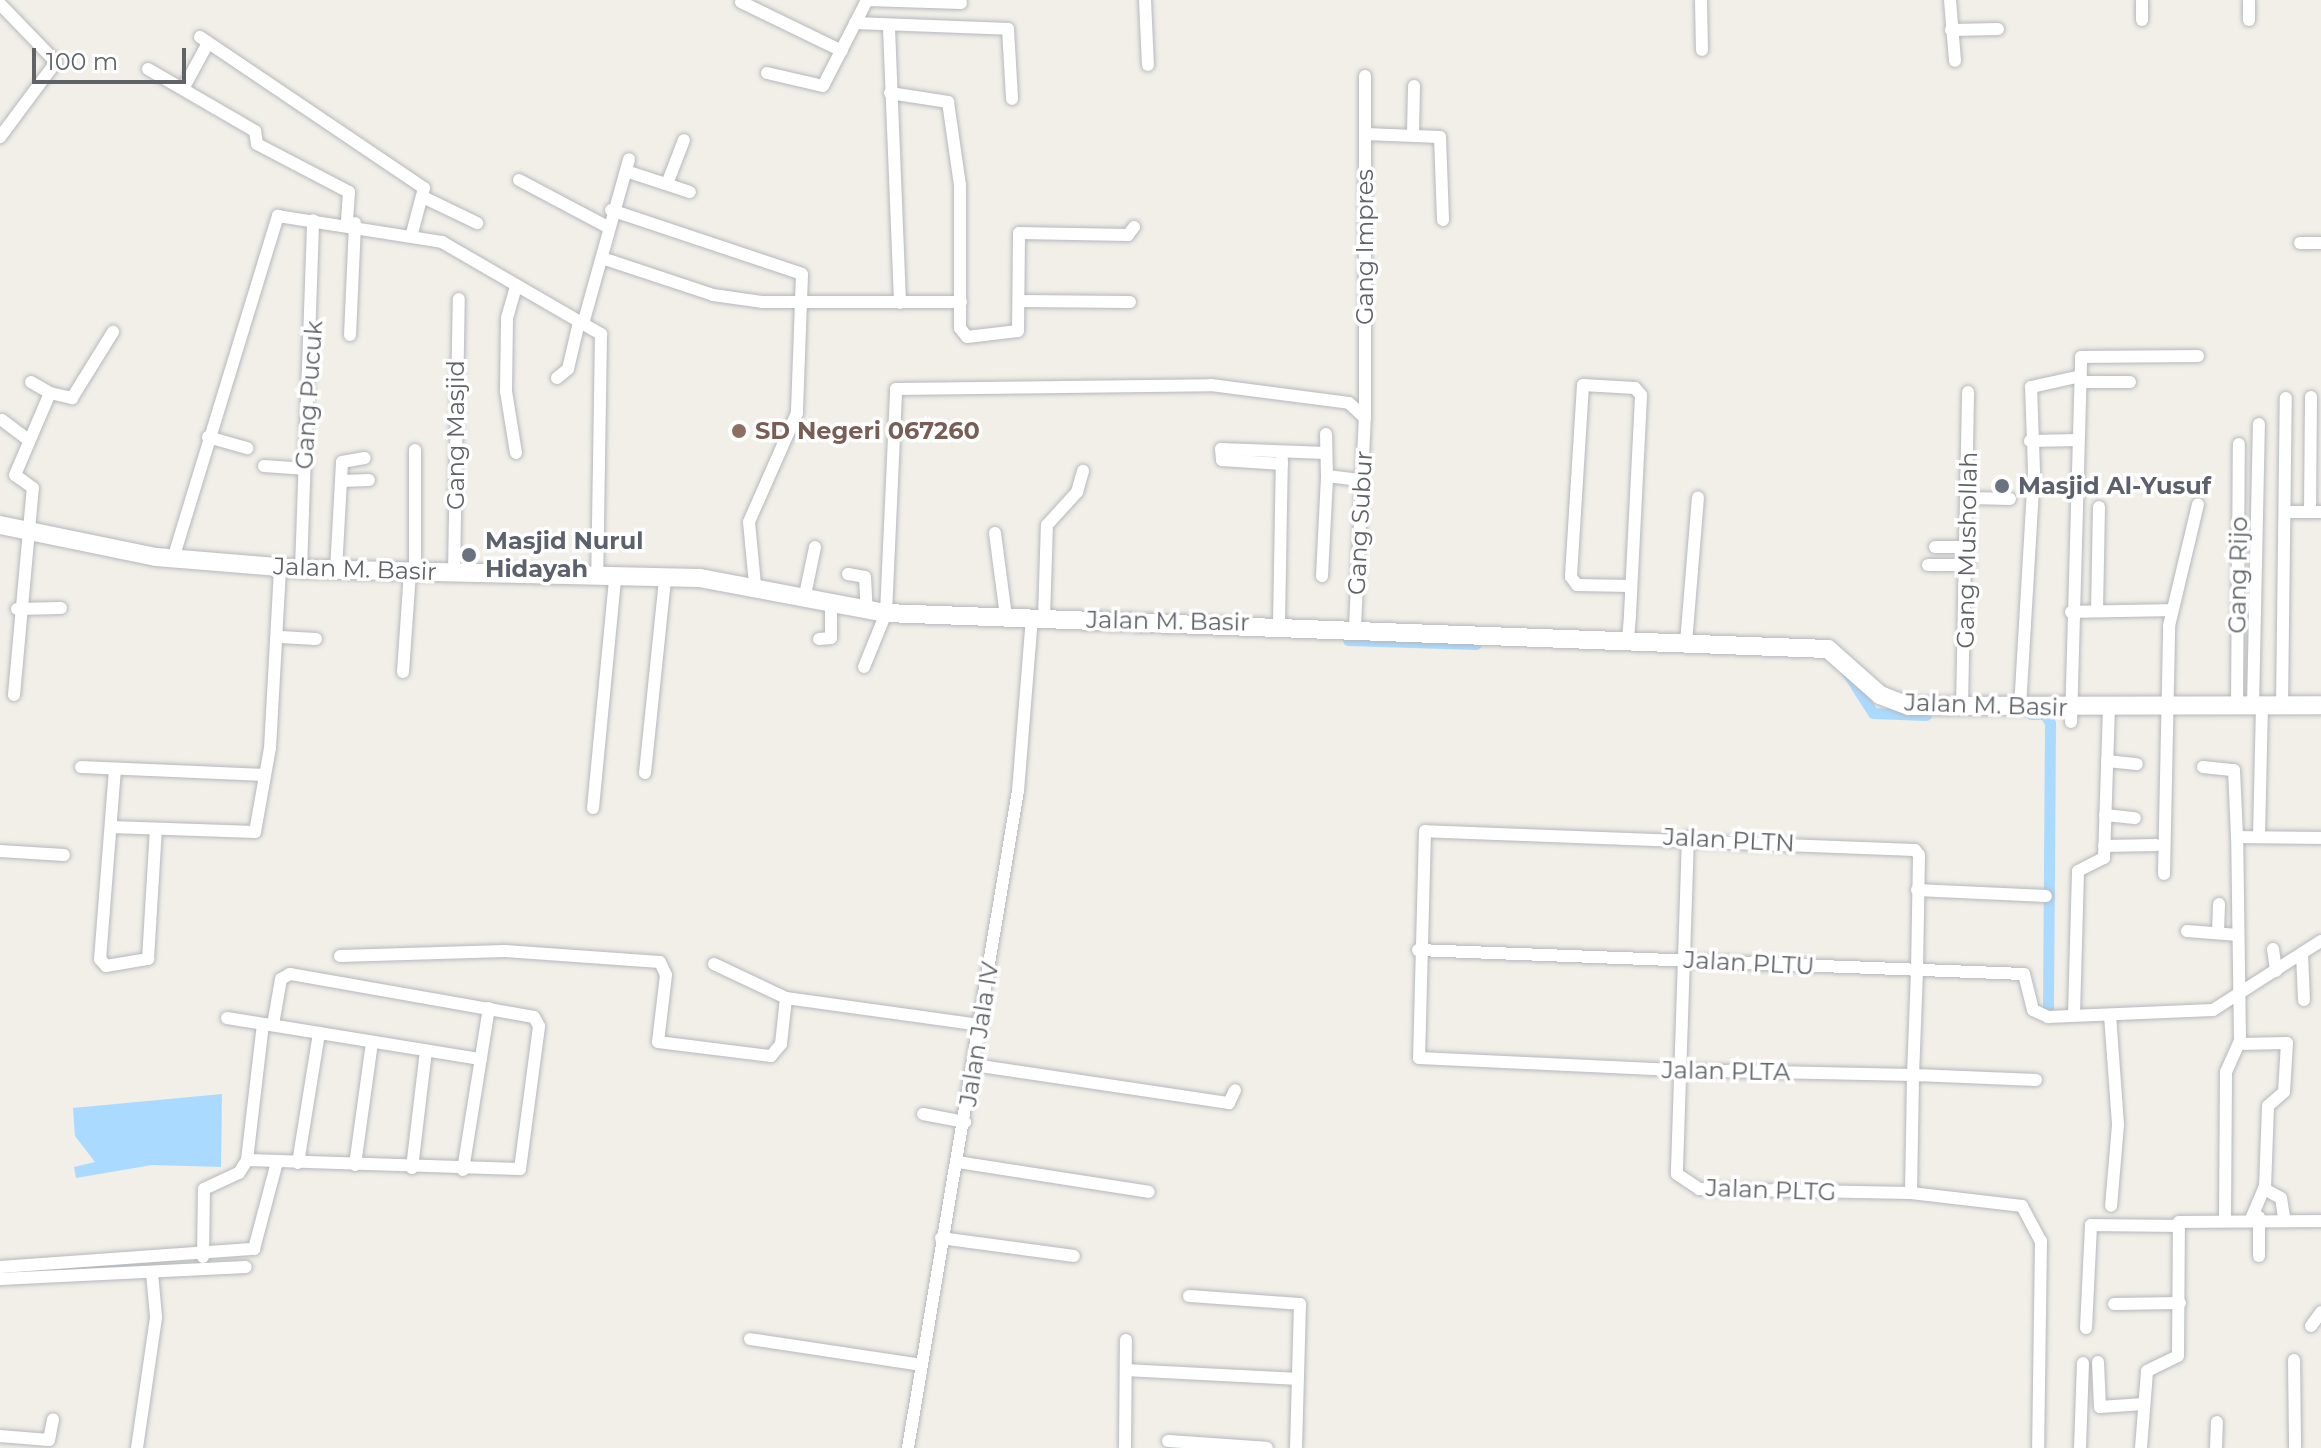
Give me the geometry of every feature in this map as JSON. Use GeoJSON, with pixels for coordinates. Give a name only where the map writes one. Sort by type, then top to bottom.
{"type":"FeatureCollection","features":[{"type":"Feature","properties":{"kind":"main road","name":"Jalan M. Basir"},"geometry":{"type":"LineString","coordinates":[[0,525],[173,559],[301,569],[665,578],[755,584],[886,613],[1355,627],[1835,651],[1888,701],[1962,708],[2020,708],[2070,714],[2109,707],[2321,705]]}},
{"type":"Feature","properties":{"kind":"street"},"geometry":{"type":"LineString","coordinates":[[767,73],[823,86],[867,0],[961,3]]}},
{"type":"Feature","properties":{"kind":"street"},"geometry":{"type":"LineString","coordinates":[[1145,0],[1148,65]]}},
{"type":"Feature","properties":{"kind":"street"},"geometry":{"type":"LineString","coordinates":[[1701,0],[1702,50]]}},
{"type":"Feature","properties":{"kind":"street"},"geometry":{"type":"LineString","coordinates":[[1950,0],[1955,61]]}},
{"type":"Feature","properties":{"kind":"street"},"geometry":{"type":"LineString","coordinates":[[2142,0],[2142,20]]}},
{"type":"Feature","properties":{"kind":"street"},"geometry":{"type":"LineString","coordinates":[[2249,0],[2249,20]]}},
{"type":"Feature","properties":{"kind":"street"},"geometry":{"type":"LineString","coordinates":[[741,2],[842,51]]}},
{"type":"Feature","properties":{"kind":"street"},"geometry":{"type":"LineString","coordinates":[[0,4],[56,62],[0,137]]}},
{"type":"Feature","properties":{"kind":"street"},"geometry":{"type":"LineString","coordinates":[[855,23],[889,28],[1008,29],[1012,99]]}},
{"type":"Feature","properties":{"kind":"street"},"geometry":{"type":"LineString","coordinates":[[889,28],[900,303]]}},
{"type":"Feature","properties":{"kind":"street"},"geometry":{"type":"LineString","coordinates":[[1951,30],[1998,29]]}},
{"type":"Feature","properties":{"kind":"street"},"geometry":{"type":"LineString","coordinates":[[183,89],[204,40],[424,188],[425,198],[412,233]]}},
{"type":"Feature","properties":{"kind":"street"},"geometry":{"type":"LineString","coordinates":[[148,69],[255,131],[257,144],[348,191],[351,223],[350,335]]}},
{"type":"Feature","properties":{"kind":"street","name":"Gang Impres"},"geometry":{"type":"LineString","coordinates":[[1365,76],[1365,418]]}},
{"type":"Feature","properties":{"kind":"street"},"geometry":{"type":"LineString","coordinates":[[1413,134],[1414,86]]}},
{"type":"Feature","properties":{"kind":"street"},"geometry":{"type":"LineString","coordinates":[[890,93],[948,102],[960,185],[960,328],[970,338],[1014,336],[1021,301],[1019,233],[1128,235],[1134,227]]}},
{"type":"Feature","properties":{"kind":"street"},"geometry":{"type":"LineString","coordinates":[[1365,134],[1413,134],[1442,139],[1443,220]]}},
{"type":"Feature","properties":{"kind":"street"},"geometry":{"type":"LineString","coordinates":[[667,184],[684,140]]}},
{"type":"Feature","properties":{"kind":"street"},"geometry":{"type":"LineString","coordinates":[[557,378],[568,369],[602,258],[606,226],[629,166],[690,192]]}},
{"type":"Feature","properties":{"kind":"street"},"geometry":{"type":"LineString","coordinates":[[519,180],[606,226]]}},
{"type":"Feature","properties":{"kind":"street"},"geometry":{"type":"LineString","coordinates":[[425,198],[477,223]]}},
{"type":"Feature","properties":{"kind":"street"},"geometry":{"type":"LineString","coordinates":[[611,210],[798,270],[803,306],[797,413],[749,522],[755,584]]}},
{"type":"Feature","properties":{"kind":"street"},"geometry":{"type":"LineString","coordinates":[[173,559],[274,218],[351,223],[412,233],[581,323],[602,337],[606,578],[593,808]]}},
{"type":"Feature","properties":{"kind":"street","name":"Gang Pucuk"},"geometry":{"type":"LineString","coordinates":[[301,569],[303,469],[313,367],[313,220]]}},
{"type":"Feature","properties":{"kind":"street"},"geometry":{"type":"LineString","coordinates":[[2300,243],[2321,243]]}},
{"type":"Feature","properties":{"kind":"street"},"geometry":{"type":"LineString","coordinates":[[602,258],[713,295],[803,306],[961,302]]}},
{"type":"Feature","properties":{"kind":"street"},"geometry":{"type":"LineString","coordinates":[[516,286],[507,318],[506,391],[516,453]]}},
{"type":"Feature","properties":{"kind":"street","name":"Gang Masjid"},"geometry":{"type":"LineString","coordinates":[[454,572],[459,299]]}},
{"type":"Feature","properties":{"kind":"street"},"geometry":{"type":"LineString","coordinates":[[1021,301],[1130,302]]}},
{"type":"Feature","properties":{"kind":"street"},"geometry":{"type":"LineString","coordinates":[[31,382],[50,393],[72,398],[113,332]]}},
{"type":"Feature","properties":{"kind":"street"},"geometry":{"type":"LineString","coordinates":[[2070,714],[2071,612],[2083,356],[2198,356]]}},
{"type":"Feature","properties":{"kind":"street"},"geometry":{"type":"LineString","coordinates":[[2020,708],[2032,385],[2081,379],[2130,382]]}},
{"type":"Feature","properties":{"kind":"street"},"geometry":{"type":"LineString","coordinates":[[864,667],[886,613],[896,389],[1211,385],[1349,403],[1365,418]]}},
{"type":"Feature","properties":{"kind":"street"},"geometry":{"type":"LineString","coordinates":[[1628,639],[1631,586],[1641,395],[1635,388],[1583,385],[1572,580],[1631,586]]}},
{"type":"Feature","properties":{"kind":"street","name":"Gang Mushollah"},"geometry":{"type":"LineString","coordinates":[[1962,708],[1969,565],[1968,392]]}},
{"type":"Feature","properties":{"kind":"street"},"geometry":{"type":"LineString","coordinates":[[14,695],[24,531],[33,488],[15,475],[27,439],[50,393]]}},
{"type":"Feature","properties":{"kind":"street"},"geometry":{"type":"LineString","coordinates":[[2286,512],[2316,512],[2311,397]]}},
{"type":"Feature","properties":{"kind":"street"},"geometry":{"type":"LineString","coordinates":[[2282,706],[2286,398]]}},
{"type":"Feature","properties":{"kind":"street","name":"Gang Subur"},"geometry":{"type":"LineString","coordinates":[[1355,627],[1365,418]]}},
{"type":"Feature","properties":{"kind":"street"},"geometry":{"type":"LineString","coordinates":[[2,420],[27,439]]}},
{"type":"Feature","properties":{"kind":"street"},"geometry":{"type":"LineString","coordinates":[[2259,424],[2251,706],[2259,837]]}},
{"type":"Feature","properties":{"kind":"street"},"geometry":{"type":"LineString","coordinates":[[1322,576],[1326,434]]}},
{"type":"Feature","properties":{"kind":"street"},"geometry":{"type":"LineString","coordinates":[[208,437],[247,448]]}},
{"type":"Feature","properties":{"kind":"street"},"geometry":{"type":"LineString","coordinates":[[2030,441],[2078,440]]}},
{"type":"Feature","properties":{"kind":"street","name":"Gang Rijo"},"geometry":{"type":"LineString","coordinates":[[2239,444],[2251,706]]}},
{"type":"Feature","properties":{"kind":"street"},"geometry":{"type":"LineString","coordinates":[[1282,464],[1220,457],[1222,447],[1326,453]]}},
{"type":"Feature","properties":{"kind":"street"},"geometry":{"type":"LineString","coordinates":[[403,672],[412,571],[415,450]]}},
{"type":"Feature","properties":{"kind":"street"},"geometry":{"type":"LineString","coordinates":[[1279,624],[1283,450]]}},
{"type":"Feature","properties":{"kind":"street"},"geometry":{"type":"LineString","coordinates":[[336,570],[345,458],[365,458]]}},
{"type":"Feature","properties":{"kind":"street"},"geometry":{"type":"LineString","coordinates":[[264,466],[303,469]]}},
{"type":"Feature","properties":{"kind":"street","name":"Jalan Jala IV"},"geometry":{"type":"LineString","coordinates":[[908,1448],[1018,791],[1047,525],[1077,492],[1083,471]]}},
{"type":"Feature","properties":{"kind":"street"},"geometry":{"type":"LineString","coordinates":[[1327,476],[1360,480]]}},
{"type":"Feature","properties":{"kind":"street"},"geometry":{"type":"LineString","coordinates":[[341,481],[369,480]]}},
{"type":"Feature","properties":{"kind":"street"},"geometry":{"type":"LineString","coordinates":[[1686,643],[1698,497]]}},
{"type":"Feature","properties":{"kind":"street"},"geometry":{"type":"LineString","coordinates":[[1970,498],[2010,499]]}},
{"type":"Feature","properties":{"kind":"street"},"geometry":{"type":"LineString","coordinates":[[2164,874],[2172,610],[2198,504]]}},
{"type":"Feature","properties":{"kind":"street"},"geometry":{"type":"LineString","coordinates":[[2097,611],[2099,507]]}},
{"type":"Feature","properties":{"kind":"street"},"geometry":{"type":"LineString","coordinates":[[995,533],[1006,616]]}},
{"type":"Feature","properties":{"kind":"street"},"geometry":{"type":"LineString","coordinates":[[805,595],[815,547]]}},
{"type":"Feature","properties":{"kind":"street"},"geometry":{"type":"LineString","coordinates":[[1935,547],[1969,547]]}},
{"type":"Feature","properties":{"kind":"street"},"geometry":{"type":"LineString","coordinates":[[1928,565],[1969,565]]}},
{"type":"Feature","properties":{"kind":"street"},"geometry":{"type":"LineString","coordinates":[[111,827],[255,832],[265,775],[280,637],[280,568]]}},
{"type":"Feature","properties":{"kind":"street"},"geometry":{"type":"LineString","coordinates":[[848,574],[865,577],[867,610]]}},
{"type":"Feature","properties":{"kind":"street"},"geometry":{"type":"LineString","coordinates":[[645,773],[665,578]]}},
{"type":"Feature","properties":{"kind":"street"},"geometry":{"type":"LineString","coordinates":[[819,639],[831,638],[831,602]]}},
{"type":"Feature","properties":{"kind":"street"},"geometry":{"type":"LineString","coordinates":[[17,609],[61,608]]}},
{"type":"Feature","properties":{"kind":"street"},"geometry":{"type":"LineString","coordinates":[[2071,612],[2172,610]]}},
{"type":"Feature","properties":{"kind":"street"},"geometry":{"type":"LineString","coordinates":[[280,637],[316,639]]}},
{"type":"Feature","properties":{"kind":"street"},"geometry":{"type":"LineString","coordinates":[[0,664],[15,666]]}},
{"type":"Feature","properties":{"kind":"street"},"geometry":{"type":"LineString","coordinates":[[2109,707],[2104,861],[2078,871],[2074,1015],[2206,1011],[2240,995],[2321,941]]}},
{"type":"Feature","properties":{"kind":"street"},"geometry":{"type":"LineString","coordinates":[[2107,761],[2137,764]]}},
{"type":"Feature","properties":{"kind":"street"},"geometry":{"type":"LineString","coordinates":[[81,767],[265,775]]}},
{"type":"Feature","properties":{"kind":"street"},"geometry":{"type":"LineString","coordinates":[[2203,767],[2234,770],[2240,995],[2239,1044],[2226,1072],[2225,1217]]}},
{"type":"Feature","properties":{"kind":"street"},"geometry":{"type":"LineString","coordinates":[[115,769],[100,959],[106,966],[148,959],[156,830]]}},
{"type":"Feature","properties":{"kind":"street"},"geometry":{"type":"LineString","coordinates":[[2105,815],[2135,818]]}},
{"type":"Feature","properties":{"kind":"street","name":"Jalan PLTN"},"geometry":{"type":"LineString","coordinates":[[1416,1056],[1425,831],[1688,837],[1913,849],[1917,890],[1917,970],[1911,1193]]}},
{"type":"Feature","properties":{"kind":"street","name":"Jalan PLTG"},"geometry":{"type":"LineString","coordinates":[[1688,837],[1673,1161],[1685,1184],[1911,1193],[2012,1202],[2035,1219],[2041,1241],[2038,1448]]}},
{"type":"Feature","properties":{"kind":"street"},"geometry":{"type":"LineString","coordinates":[[2237,837],[2321,838]]}},
{"type":"Feature","properties":{"kind":"street"},"geometry":{"type":"LineString","coordinates":[[2104,846],[2156,845]]}},
{"type":"Feature","properties":{"kind":"street"},"geometry":{"type":"LineString","coordinates":[[0,851],[64,855]]}},
{"type":"Feature","properties":{"kind":"street"},"geometry":{"type":"LineString","coordinates":[[1917,890],[2046,896]]}},
{"type":"Feature","properties":{"kind":"street"},"geometry":{"type":"LineString","coordinates":[[2218,933],[2219,904]]}},
{"type":"Feature","properties":{"kind":"street"},"geometry":{"type":"LineString","coordinates":[[2187,931],[2238,935]]}},
{"type":"Feature","properties":{"kind":"street"},"geometry":{"type":"LineString","coordinates":[[2273,949],[2276,971]]}},
{"type":"Feature","properties":{"kind":"street","name":"Jalan PLTU"},"geometry":{"type":"LineString","coordinates":[[1418,950],[2024,974],[2033,1010],[2048,1017],[2074,1015]]}},
{"type":"Feature","properties":{"kind":"street"},"geometry":{"type":"LineString","coordinates":[[340,956],[505,951],[573,961],[660,962],[666,975],[658,1042],[771,1056],[781,1044],[786,998]]}},
{"type":"Feature","properties":{"kind":"street"},"geometry":{"type":"LineString","coordinates":[[2302,953],[2304,1000]]}},
{"type":"Feature","properties":{"kind":"street"},"geometry":{"type":"LineString","coordinates":[[714,964],[786,998],[981,1025]]}},
{"type":"Feature","properties":{"kind":"street"},"geometry":{"type":"LineString","coordinates":[[203,1257],[204,1189],[239,1173],[247,1160],[268,1025],[284,975],[489,1008],[538,1020],[520,1169],[463,1170],[247,1160]]}},
{"type":"Feature","properties":{"kind":"street"},"geometry":{"type":"LineString","coordinates":[[463,1170],[489,1008]]}},
{"type":"Feature","properties":{"kind":"street"},"geometry":{"type":"LineString","coordinates":[[2110,1015],[2118,1125],[2111,1206]]}},
{"type":"Feature","properties":{"kind":"street"},"geometry":{"type":"LineString","coordinates":[[227,1018],[481,1059]]}},
{"type":"Feature","properties":{"kind":"street"},"geometry":{"type":"LineString","coordinates":[[298,1163],[319,1033]]}},
{"type":"Feature","properties":{"kind":"street"},"geometry":{"type":"LineString","coordinates":[[355,1165],[372,1042]]}},
{"type":"Feature","properties":{"kind":"street"},"geometry":{"type":"LineString","coordinates":[[2239,1044],[2287,1043],[2284,1092],[2268,1106],[2264,1189],[2255,1217],[2259,1256]]}},
{"type":"Feature","properties":{"kind":"street"},"geometry":{"type":"LineString","coordinates":[[412,1168],[426,1051]]}},
{"type":"Feature","properties":{"kind":"street","name":"Jalan PLTA"},"geometry":{"type":"LineString","coordinates":[[1416,1056],[1675,1070],[2036,1080]]}},
{"type":"Feature","properties":{"kind":"street"},"geometry":{"type":"LineString","coordinates":[[974,1065],[1229,1103],[1235,1090]]}},
{"type":"Feature","properties":{"kind":"street"},"geometry":{"type":"LineString","coordinates":[[923,1114],[965,1122]]}},
{"type":"Feature","properties":{"kind":"street"},"geometry":{"type":"LineString","coordinates":[[0,1268],[203,1257],[258,1245],[277,1162]]}},
{"type":"Feature","properties":{"kind":"street"},"geometry":{"type":"LineString","coordinates":[[958,1162],[1149,1192]]}},
{"type":"Feature","properties":{"kind":"street"},"geometry":{"type":"LineString","coordinates":[[2264,1189],[2281,1198],[2284,1218]]}},
{"type":"Feature","properties":{"kind":"street"},"geometry":{"type":"LineString","coordinates":[[2086,1328],[2091,1225],[2177,1226],[2225,1217],[2321,1221]]}},
{"type":"Feature","properties":{"kind":"street"},"geometry":{"type":"LineString","coordinates":[[2141,1448],[2148,1369],[2178,1356],[2180,1303],[2177,1226]]}},
{"type":"Feature","properties":{"kind":"street"},"geometry":{"type":"LineString","coordinates":[[941,1238],[1074,1256]]}},
{"type":"Feature","properties":{"kind":"street"},"geometry":{"type":"LineString","coordinates":[[0,1279],[246,1267]]}},
{"type":"Feature","properties":{"kind":"street"},"geometry":{"type":"LineString","coordinates":[[137,1448],[156,1317],[152,1272]]}},
{"type":"Feature","properties":{"kind":"street"},"geometry":{"type":"LineString","coordinates":[[1189,1296],[1300,1304],[1296,1448]]}},
{"type":"Feature","properties":{"kind":"street"},"geometry":{"type":"LineString","coordinates":[[2114,1304],[2180,1303]]}},
{"type":"Feature","properties":{"kind":"street"},"geometry":{"type":"LineString","coordinates":[[2311,1326],[2321,1312]]}},
{"type":"Feature","properties":{"kind":"street"},"geometry":{"type":"LineString","coordinates":[[750,1339],[921,1365]]}},
{"type":"Feature","properties":{"kind":"street"},"geometry":{"type":"LineString","coordinates":[[1125,1448],[1126,1340]]}},
{"type":"Feature","properties":{"kind":"street"},"geometry":{"type":"LineString","coordinates":[[2294,1360],[2295,1448]]}},
{"type":"Feature","properties":{"kind":"street"},"geometry":{"type":"LineString","coordinates":[[2098,1362],[2100,1407],[2143,1404]]}},
{"type":"Feature","properties":{"kind":"street"},"geometry":{"type":"LineString","coordinates":[[2080,1448],[2083,1363]]}},
{"type":"Feature","properties":{"kind":"street"},"geometry":{"type":"LineString","coordinates":[[1126,1370],[1298,1379]]}},
{"type":"Feature","properties":{"kind":"street"},"geometry":{"type":"LineString","coordinates":[[0,1436],[49,1444],[53,1419]]}},
{"type":"Feature","properties":{"kind":"street"},"geometry":{"type":"LineString","coordinates":[[2216,1448],[2217,1422]]}},
{"type":"Feature","properties":{"kind":"street"},"geometry":{"type":"LineString","coordinates":[[1168,1441],[1267,1448]]}},
{"type":"Feature","properties":{"kind":"water"},"geometry":{"type":"Polygon","coordinates":[[[222,1094],[221,1167],[152,1165],[76,1178],[74,1167],[95,1162],[75,1136],[73,1108],[222,1094]]]}},
{"type":"Feature","properties":{"kind":"waterway"},"geometry":{"type":"LineString","coordinates":[[1348,640],[1476,644]]}},
{"type":"Feature","properties":{"kind":"waterway"},"geometry":{"type":"LineString","coordinates":[[1845,669],[1873,713],[1926,715]]}},
{"type":"Feature","properties":{"kind":"waterway"},"geometry":{"type":"LineString","coordinates":[[2031,714],[2045,714],[2050,723],[2048,1017]]}},
{"type":"Feature","properties":{"kind":"place","name":"SD Negeri 067260"},"geometry":{"type":"Point","coordinates":[739,431]}},
{"type":"Feature","properties":{"kind":"place","name":"Masjid Al-Yusuf"},"geometry":{"type":"Point","coordinates":[2002,486]}},
{"type":"Feature","properties":{"kind":"place","name":"Masjid Nurul Hidayah"},"geometry":{"type":"Point","coordinates":[469,555]}}]}
